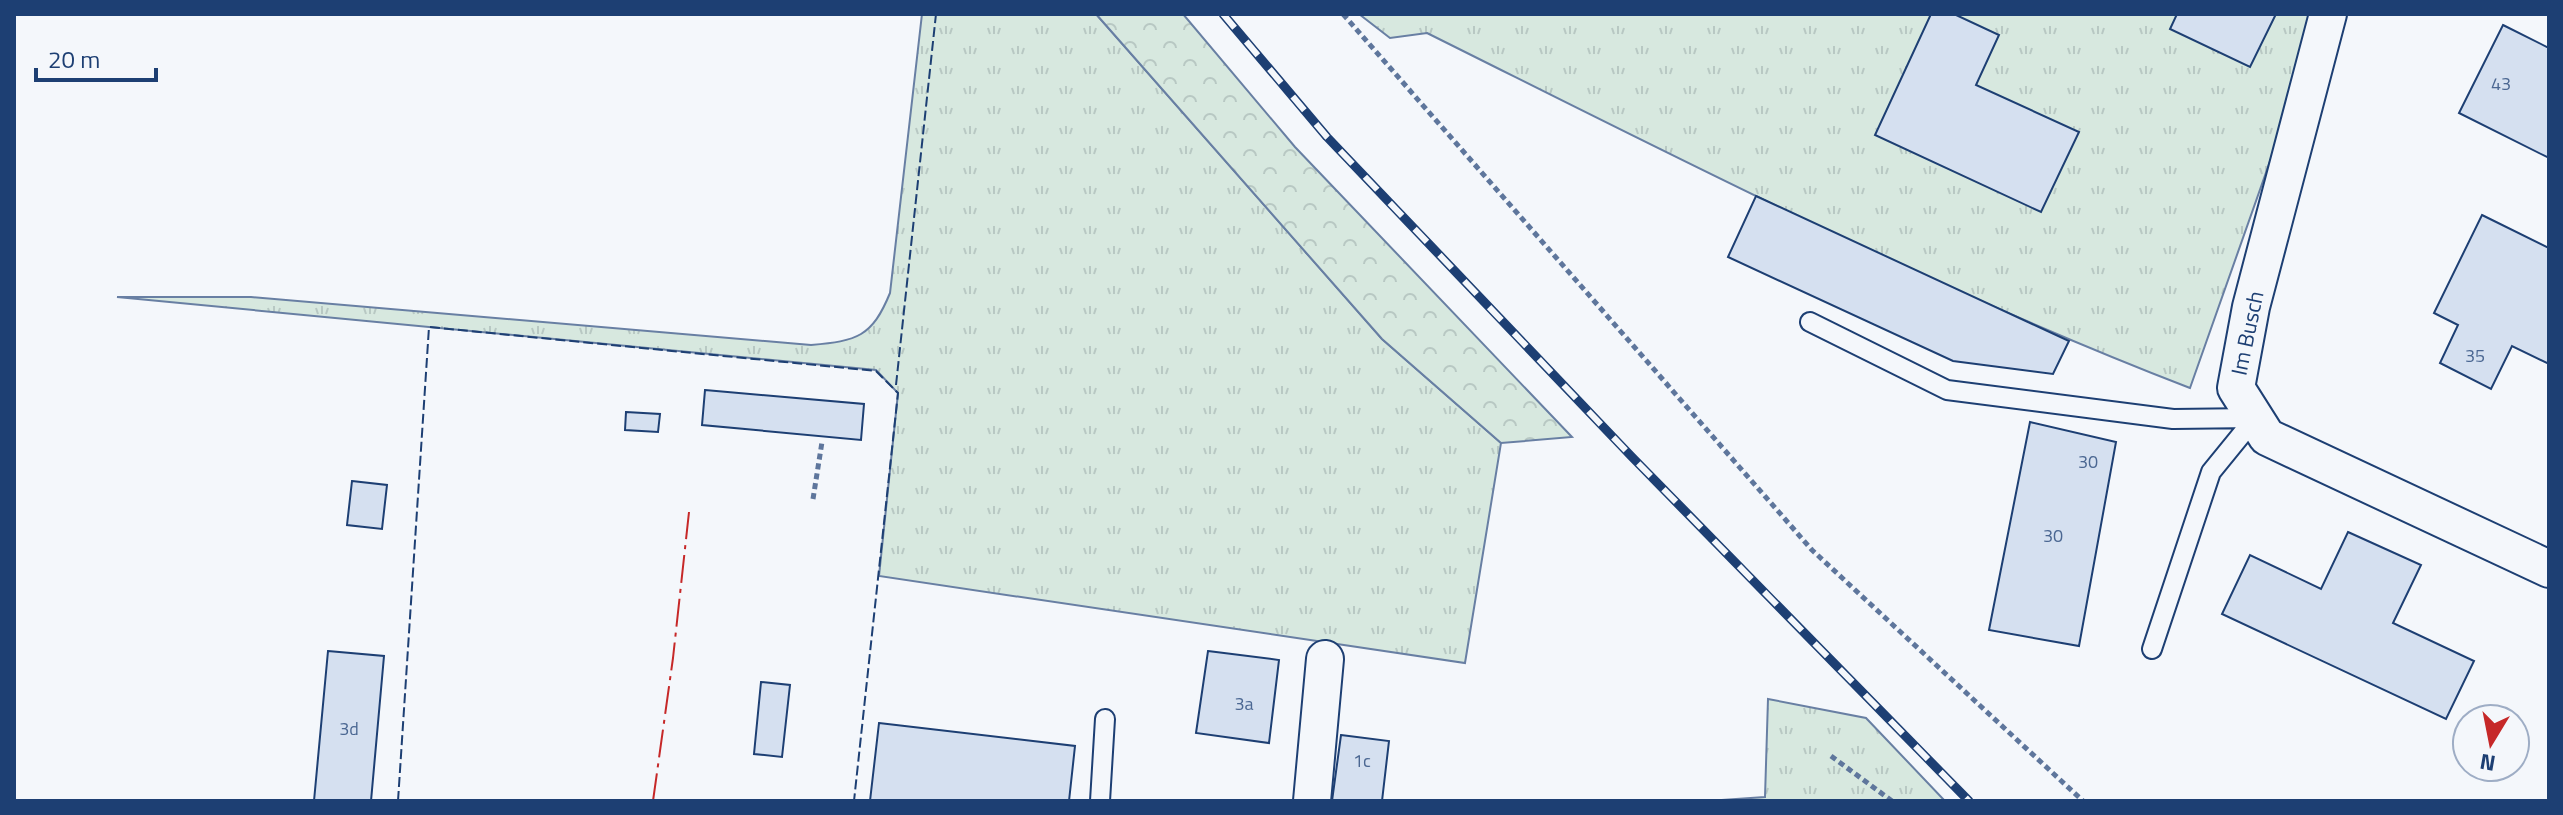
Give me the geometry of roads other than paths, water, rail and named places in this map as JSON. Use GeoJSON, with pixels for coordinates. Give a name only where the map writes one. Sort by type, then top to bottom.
{"type":"FeatureCollection","features":[{"type":"Feature","properties":{"kind":"street","name":"Im Busch"},"geometry":{"type":"LineString","coordinates":[[2328,14],[2251,307],[2236,388],[2267,437],[2549,569]]}},
{"type":"Feature","properties":{"kind":"street"},"geometry":{"type":"LineString","coordinates":[[1312,801],[1325,659]]}},
{"type":"Feature","properties":{"kind":"lane"},"geometry":{"type":"LineString","coordinates":[[1810,322],[1947,390],[2173,419],[2255,418]]}},
{"type":"Feature","properties":{"kind":"lane"},"geometry":{"type":"LineString","coordinates":[[2152,649],[2211,472],[2255,418]]}},
{"type":"Feature","properties":{"kind":"lane"},"geometry":{"type":"LineString","coordinates":[[1100,801],[1105,719]]}},
{"type":"Feature","properties":{"kind":"railway"},"geometry":{"type":"LineString","coordinates":[[1223,14],[1327,137],[1632,457],[1969,801]]}}]}
